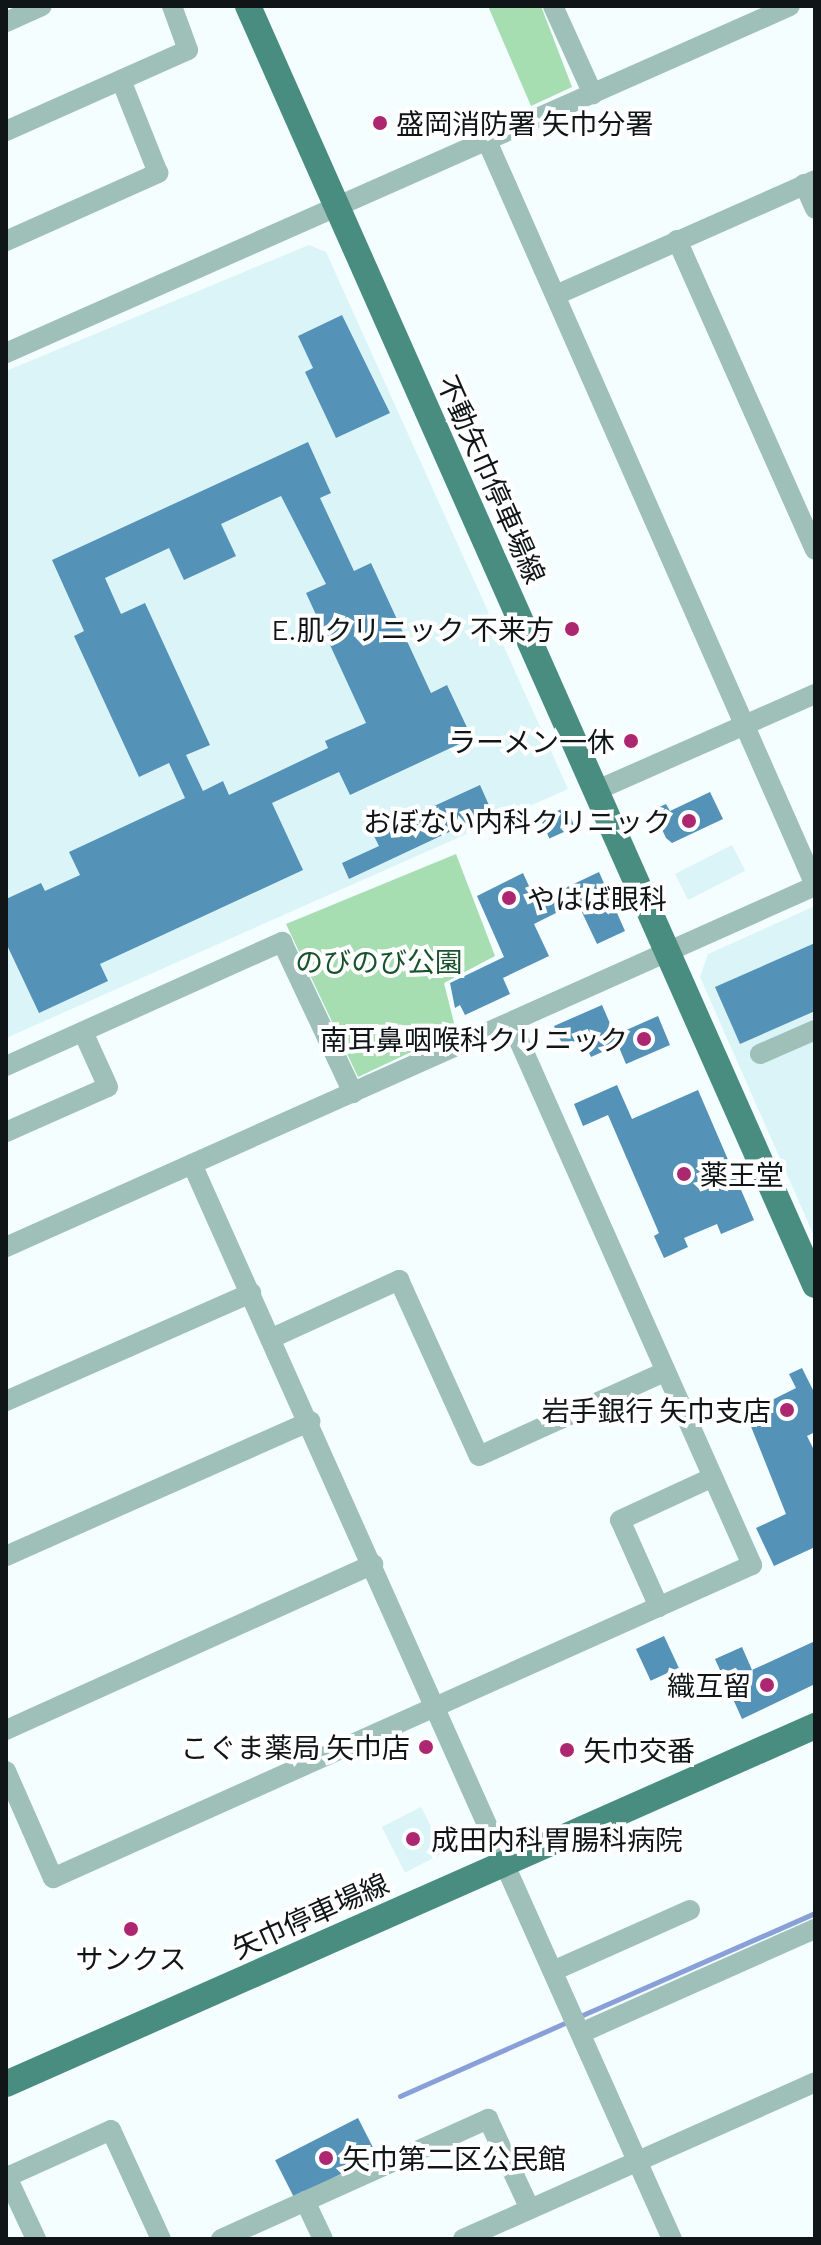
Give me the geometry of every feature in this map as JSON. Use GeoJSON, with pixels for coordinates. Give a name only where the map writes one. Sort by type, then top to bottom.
{"type":"FeatureCollection","features":[{"type":"Feature","properties":{"kind":"main road","name":"不動矢巾停車場線"},"geometry":{"type":"LineString","coordinates":[[248,6],[664,952],[815,1285]]}},
{"type":"Feature","properties":{"kind":"main road","name":"矢巾停車場線"},"geometry":{"type":"LineString","coordinates":[[6,2084],[815,1726]]}},
{"type":"Feature","properties":{"kind":"street"},"geometry":{"type":"LineString","coordinates":[[6,22],[42,6]]}},
{"type":"Feature","properties":{"kind":"street"},"geometry":{"type":"LineString","coordinates":[[6,131],[188,50],[172,6]]}},
{"type":"Feature","properties":{"kind":"street"},"geometry":{"type":"LineString","coordinates":[[553,6],[593,94]]}},
{"type":"Feature","properties":{"kind":"street"},"geometry":{"type":"LineString","coordinates":[[6,353],[790,6]]}},
{"type":"Feature","properties":{"kind":"street"},"geometry":{"type":"LineString","coordinates":[[6,241],[158,173],[121,80]]}},
{"type":"Feature","properties":{"kind":"street"},"geometry":{"type":"LineString","coordinates":[[6,1247],[815,885],[487,141]]}},
{"type":"Feature","properties":{"kind":"street"},"geometry":{"type":"LineString","coordinates":[[556,295],[810,182],[815,209]]}},
{"type":"Feature","properties":{"kind":"street"},"geometry":{"type":"LineString","coordinates":[[677,240],[815,550]]}},
{"type":"Feature","properties":{"kind":"street"},"geometry":{"type":"LineString","coordinates":[[595,791],[815,694]]}},
{"type":"Feature","properties":{"kind":"street"},"geometry":{"type":"LineString","coordinates":[[6,1066],[282,942],[353,1093]]}},
{"type":"Feature","properties":{"kind":"street"},"geometry":{"type":"LineString","coordinates":[[6,1771],[53,1878],[752,1565],[511,1023]]}},
{"type":"Feature","properties":{"kind":"street"},"geometry":{"type":"LineString","coordinates":[[760,1054],[815,1030]]}},
{"type":"Feature","properties":{"kind":"street"},"geometry":{"type":"LineString","coordinates":[[6,1132],[108,1087],[83,1032]]}},
{"type":"Feature","properties":{"kind":"street"},"geometry":{"type":"LineString","coordinates":[[192,1164],[310,1421],[672,2239]]}},
{"type":"Feature","properties":{"kind":"street"},"geometry":{"type":"LineString","coordinates":[[272,1338],[399,1280],[479,1456],[666,1371]]}},
{"type":"Feature","properties":{"kind":"street"},"geometry":{"type":"LineString","coordinates":[[6,1401],[251,1293]]}},
{"type":"Feature","properties":{"kind":"street"},"geometry":{"type":"LineString","coordinates":[[6,1556],[310,1421]]}},
{"type":"Feature","properties":{"kind":"street"},"geometry":{"type":"LineString","coordinates":[[659,1607],[620,1520],[713,1477]]}},
{"type":"Feature","properties":{"kind":"street"},"geometry":{"type":"LineString","coordinates":[[6,1730],[373,1564]]}},
{"type":"Feature","properties":{"kind":"street"},"geometry":{"type":"LineString","coordinates":[[553,1971],[690,1910]]}},
{"type":"Feature","properties":{"kind":"street"},"geometry":{"type":"LineString","coordinates":[[576,2023],[815,1929]]}},
{"type":"Feature","properties":{"kind":"street"},"geometry":{"type":"LineString","coordinates":[[463,2239],[815,2082]]}},
{"type":"Feature","properties":{"kind":"street"},"geometry":{"type":"LineString","coordinates":[[221,2239],[488,2119],[530,2209]]}},
{"type":"Feature","properties":{"kind":"street"},"geometry":{"type":"LineString","coordinates":[[36,2239],[6,2176],[111,2130],[161,2239]]}},
{"type":"Feature","properties":{"kind":"street"},"geometry":{"type":"LineString","coordinates":[[305,2201],[323,2239]]}},
{"type":"Feature","properties":{"kind":"shaded area"},"geometry":{"type":"Polygon","coordinates":[[[309,245],[326,252],[568,789],[6,1038],[6,371],[309,245]]]}},
{"type":"Feature","properties":{"kind":"shaded area"},"geometry":{"type":"Polygon","coordinates":[[[732,845],[745,871],[688,900],[675,874],[732,845]]]}},
{"type":"Feature","properties":{"kind":"shaded area"},"geometry":{"type":"Polygon","coordinates":[[[815,906],[815,1238],[700,977],[708,954],[815,906]]]}},
{"type":"Feature","properties":{"kind":"shaded area","name":"成田内科胃腸科病院"},"geometry":{"type":"Polygon","coordinates":[[[421,1807],[444,1852],[405,1872],[382,1827],[421,1807]]]}},
{"type":"Feature","properties":{"kind":"green space"},"geometry":{"type":"Polygon","coordinates":[[[488,6],[541,6],[572,87],[531,106],[488,6]]]}},
{"type":"Feature","properties":{"kind":"green space","name":"のびのび公園"},"geometry":{"type":"Polygon","coordinates":[[[456,854],[495,956],[444,983],[456,1031],[358,1077],[286,924],[456,854]]]}},
{"type":"Feature","properties":{"kind":"building"},"geometry":{"type":"Polygon","coordinates":[[[342,315],[390,413],[336,438],[305,372],[313,368],[298,336],[342,315]]]}},
{"type":"Feature","properties":{"kind":"building"},"geometry":{"type":"Polygon","coordinates":[[[308,442],[331,493],[320,498],[354,571],[371,563],[431,693],[447,685],[472,738],[350,795],[339,772],[272,803],[303,870],[100,964],[108,981],[39,1013],[6,943],[6,899],[41,883],[45,891],[80,875],[69,852],[185,798],[169,763],[139,777],[74,636],[84,631],[52,560],[308,442]],[[281,496],[221,524],[236,556],[184,580],[169,548],[105,578],[121,614],[145,603],[210,745],[186,755],[203,791],[223,781],[229,795],[328,748],[325,741],[366,723],[306,593],[326,584],[281,496]]]}},
{"type":"Feature","properties":{"kind":"building"},"geometry":{"type":"Polygon","coordinates":[[[480,785],[492,812],[349,879],[342,863],[379,846],[373,834],[480,785]]]}},
{"type":"Feature","properties":{"kind":"building"},"geometry":{"type":"Polygon","coordinates":[[[710,792],[723,819],[672,843],[666,838],[653,810],[666,804],[670,811],[710,792]]]}},
{"type":"Feature","properties":{"kind":"building"},"geometry":{"type":"Polygon","coordinates":[[[566,807],[575,827],[549,838],[540,818],[566,807]]]}},
{"type":"Feature","properties":{"kind":"building"},"geometry":{"type":"Polygon","coordinates":[[[599,872],[625,931],[597,944],[579,906],[562,910],[534,924],[549,956],[503,978],[510,994],[465,1015],[460,1005],[455,1008],[450,983],[504,957],[477,896],[523,873],[534,897],[544,898],[599,872]]]}},
{"type":"Feature","properties":{"kind":"building"},"geometry":{"type":"Polygon","coordinates":[[[815,943],[815,1011],[740,1044],[715,987],[815,943]]]}},
{"type":"Feature","properties":{"kind":"building"},"geometry":{"type":"Polygon","coordinates":[[[602,1005],[615,1035],[658,1016],[670,1045],[626,1064],[618,1045],[591,1057],[582,1038],[563,1046],[554,1026],[602,1005]]]}},
{"type":"Feature","properties":{"kind":"building","name":"薬王堂"},"geometry":{"type":"Polygon","coordinates":[[[617,1085],[632,1119],[698,1090],[754,1220],[721,1234],[717,1224],[684,1238],[688,1247],[664,1258],[654,1236],[659,1233],[608,1115],[583,1126],[574,1104],[617,1085]]]}},
{"type":"Feature","properties":{"kind":"building"},"geometry":{"type":"Polygon","coordinates":[[[802,1368],[815,1394],[815,1432],[807,1436],[815,1452],[815,1547],[774,1566],[756,1528],[786,1514],[748,1419],[761,1413],[758,1407],[796,1388],[789,1374],[802,1368]]]}},
{"type":"Feature","properties":{"kind":"building"},"geometry":{"type":"Polygon","coordinates":[[[664,1636],[679,1668],[651,1681],[636,1649],[664,1636]]]}},
{"type":"Feature","properties":{"kind":"building"},"geometry":{"type":"Polygon","coordinates":[[[815,1641],[815,1684],[742,1719],[715,1659],[742,1647],[752,1670],[815,1641]]]}},
{"type":"Feature","properties":{"kind":"building","name":"矢巾第二区公民館"},"geometry":{"type":"Polygon","coordinates":[[[358,2118],[377,2155],[294,2198],[275,2160],[358,2118]]]}},
{"type":"Feature","properties":{"kind":"waterway"},"geometry":{"type":"LineString","coordinates":[[578,2017],[815,1913]]}},
{"type":"Feature","properties":{"kind":"waterway"},"geometry":{"type":"LineString","coordinates":[[400,2096],[569,2021]]}},
{"type":"Feature","properties":{"kind":"place","name":"盛岡消防署 矢巾分署"},"geometry":{"type":"Point","coordinates":[380,123]}},
{"type":"Feature","properties":{"kind":"place","name":"E.肌クリニック 不来方"},"geometry":{"type":"Point","coordinates":[572,629]}},
{"type":"Feature","properties":{"kind":"place","name":"ラーメン一休"},"geometry":{"type":"Point","coordinates":[631,741]}},
{"type":"Feature","properties":{"kind":"place","name":"おぼない内科クリニック"},"geometry":{"type":"Point","coordinates":[689,821]}},
{"type":"Feature","properties":{"kind":"place","name":"やはば眼科"},"geometry":{"type":"Point","coordinates":[509,898]}},
{"type":"Feature","properties":{"kind":"place","name":"南耳鼻咽喉科クリニック"},"geometry":{"type":"Point","coordinates":[644,1039]}},
{"type":"Feature","properties":{"kind":"place","name":"薬王堂"},"geometry":{"type":"Point","coordinates":[684,1174]}},
{"type":"Feature","properties":{"kind":"place","name":"岩手銀行 矢巾支店"},"geometry":{"type":"Point","coordinates":[787,1410]}},
{"type":"Feature","properties":{"kind":"place","name":"織互留"},"geometry":{"type":"Point","coordinates":[767,1685]}},
{"type":"Feature","properties":{"kind":"place","name":"こぐま薬局 矢巾店"},"geometry":{"type":"Point","coordinates":[426,1747]}},
{"type":"Feature","properties":{"kind":"place","name":"矢巾交番"},"geometry":{"type":"Point","coordinates":[567,1750]}},
{"type":"Feature","properties":{"kind":"place","name":"成田内科胃腸科病院"},"geometry":{"type":"Point","coordinates":[413,1839]}},
{"type":"Feature","properties":{"kind":"place","name":"サンクス"},"geometry":{"type":"Point","coordinates":[131,1929]}},
{"type":"Feature","properties":{"kind":"place","name":"矢巾第二区公民館"},"geometry":{"type":"Point","coordinates":[326,2158]}}]}
